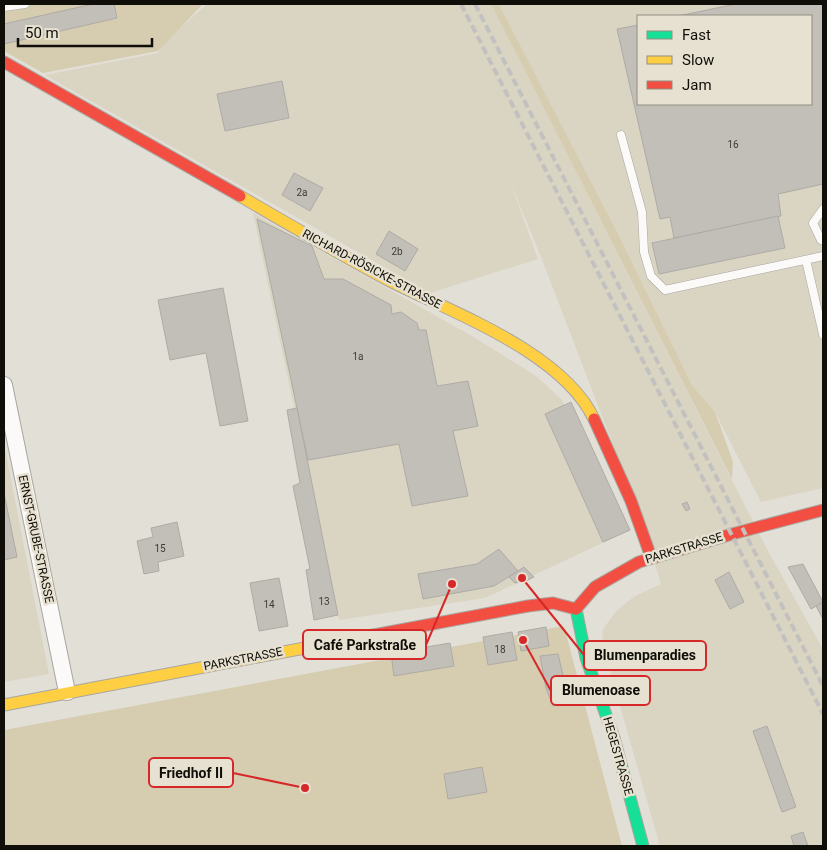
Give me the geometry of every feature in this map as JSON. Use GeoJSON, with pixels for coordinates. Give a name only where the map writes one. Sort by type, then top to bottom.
{"type":"FeatureCollection","features":[{"type":"Feature","properties":{"kind":"street","name":"RICHARD-RÖSICKE-STRASSE"},"geometry":{"type":"LineString","coordinates":[[4,62],[383,278],[509,342],[542,362],[568,382],[587,405],[631,502],[651,557]]}},
{"type":"Feature","properties":{"kind":"street","name":"ERNST-GRUBE-STRASSE"},"geometry":{"type":"LineString","coordinates":[[4,385],[68,692]]}},
{"type":"Feature","properties":{"kind":"street","name":"PARKSTRASSE"},"geometry":{"type":"LineString","coordinates":[[4,704],[528,606],[553,602],[576,609],[584,598],[601,584],[623,570],[651,557],[760,526],[821,512]]}},
{"type":"Feature","properties":{"kind":"street","name":"HEGESTRASSE"},"geometry":{"type":"LineString","coordinates":[[576,609],[578,626],[587,661],[614,739],[643,846]]}},
{"type":"Feature","properties":{"kind":"lane"},"geometry":{"type":"LineString","coordinates":[[4,7],[25,4]]}},
{"type":"Feature","properties":{"kind":"lane"},"geometry":{"type":"LineString","coordinates":[[621,135],[642,212],[644,252],[651,276],[665,290],[823,256]]}},
{"type":"Feature","properties":{"kind":"lane"},"geometry":{"type":"LineString","coordinates":[[823,209],[813,224],[821,240],[823,240]]}},
{"type":"Feature","properties":{"kind":"lane"},"geometry":{"type":"LineString","coordinates":[[806,260],[823,334]]}},
{"type":"Feature","properties":{"kind":"shaded area"},"geometry":{"type":"Polygon","coordinates":[[[4,4],[203,4],[158,51],[43,73],[4,51],[4,4]]]}},
{"type":"Feature","properties":{"kind":"shaded area"},"geometry":{"type":"Polygon","coordinates":[[[207,4],[491,4],[769,553],[823,649],[823,846],[660,846],[602,643],[603,629],[617,610],[635,596],[661,584],[640,515],[541,257],[510,182],[538,259],[430,293],[45,75],[158,53],[168,39],[207,4]]]}},
{"type":"Feature","properties":{"kind":"shaded area"},"geometry":{"type":"Polygon","coordinates":[[[491,4],[500,4],[619,236],[692,385],[715,412],[733,462],[732,479],[491,4]]]}},
{"type":"Feature","properties":{"kind":"shaded area"},"geometry":{"type":"Polygon","coordinates":[[[823,4],[823,488],[761,502],[715,412],[692,385],[619,236],[498,5],[823,4]]]}},
{"type":"Feature","properties":{"kind":"shaded area"},"geometry":{"type":"Polygon","coordinates":[[[253,213],[472,336],[536,376],[562,400],[630,530],[485,598],[339,620],[253,213]]]}},
{"type":"Feature","properties":{"kind":"shaded area"},"geometry":{"type":"Polygon","coordinates":[[[4,444],[49,674],[4,682],[4,444]]]}},
{"type":"Feature","properties":{"kind":"shaded area"},"geometry":{"type":"Polygon","coordinates":[[[564,626],[622,846],[4,846],[4,730],[564,626]]]}},
{"type":"Feature","properties":{"kind":"building"},"geometry":{"type":"Polygon","coordinates":[[[93,4],[114,4],[117,18],[4,44],[4,24],[93,4]]]}},
{"type":"Feature","properties":{"kind":"building"},"geometry":{"type":"Polygon","coordinates":[[[736,4],[823,4],[823,184],[778,194],[781,216],[674,238],[670,217],[660,219],[617,29],[637,25],[637,105],[812,105],[812,15],[683,15],[736,4]]]}},
{"type":"Feature","properties":{"kind":"building"},"geometry":{"type":"Polygon","coordinates":[[[282,81],[289,118],[225,131],[217,94],[282,81]]]}},
{"type":"Feature","properties":{"kind":"building"},"geometry":{"type":"Polygon","coordinates":[[[294,173],[323,188],[310,211],[282,195],[294,173]]]}},
{"type":"Feature","properties":{"kind":"building"},"geometry":{"type":"Polygon","coordinates":[[[778,216],[785,248],[659,274],[652,243],[778,216]]]}},
{"type":"Feature","properties":{"kind":"building"},"geometry":{"type":"Polygon","coordinates":[[[257,219],[312,246],[324,279],[343,279],[391,305],[392,314],[401,312],[417,323],[419,330],[426,330],[437,386],[468,381],[478,426],[453,431],[468,496],[412,506],[399,444],[308,460],[257,219]]]}},
{"type":"Feature","properties":{"kind":"building"},"geometry":{"type":"Polygon","coordinates":[[[389,231],[418,249],[405,271],[376,254],[389,231]]]}},
{"type":"Feature","properties":{"kind":"building"},"geometry":{"type":"Polygon","coordinates":[[[223,288],[248,421],[220,426],[206,353],[170,360],[158,300],[223,288]]]}},
{"type":"Feature","properties":{"kind":"building"},"geometry":{"type":"Polygon","coordinates":[[[571,402],[630,530],[603,542],[545,414],[571,402]]]}},
{"type":"Feature","properties":{"kind":"building"},"geometry":{"type":"Polygon","coordinates":[[[297,408],[338,615],[314,620],[306,570],[310,569],[293,486],[300,483],[287,410],[297,408]]]}},
{"type":"Feature","properties":{"kind":"building"},"geometry":{"type":"Polygon","coordinates":[[[4,493],[17,557],[4,560],[4,493]]]}},
{"type":"Feature","properties":{"kind":"building"},"geometry":{"type":"Polygon","coordinates":[[[687,502],[690,509],[686,511],[682,504],[687,502]]]}},
{"type":"Feature","properties":{"kind":"building"},"geometry":{"type":"Polygon","coordinates":[[[177,522],[184,556],[158,562],[159,571],[144,574],[137,541],[153,537],[151,528],[177,522]]]}},
{"type":"Feature","properties":{"kind":"building"},"geometry":{"type":"Polygon","coordinates":[[[499,549],[518,571],[494,586],[423,599],[418,574],[477,564],[499,549]]]}},
{"type":"Feature","properties":{"kind":"building"},"geometry":{"type":"Polygon","coordinates":[[[803,564],[823,602],[811,609],[788,567],[803,564]]]}},
{"type":"Feature","properties":{"kind":"building"},"geometry":{"type":"Polygon","coordinates":[[[524,567],[534,577],[515,583],[509,577],[524,567]]]}},
{"type":"Feature","properties":{"kind":"building"},"geometry":{"type":"Polygon","coordinates":[[[729,572],[744,602],[730,609],[715,580],[729,572]]]}},
{"type":"Feature","properties":{"kind":"building"},"geometry":{"type":"Polygon","coordinates":[[[279,578],[288,626],[259,631],[250,583],[279,578]]]}},
{"type":"Feature","properties":{"kind":"building"},"geometry":{"type":"Polygon","coordinates":[[[823,602],[823,619],[816,606],[823,602]]]}},
{"type":"Feature","properties":{"kind":"building"},"geometry":{"type":"Polygon","coordinates":[[[546,627],[549,646],[521,651],[518,632],[546,627]]]}},
{"type":"Feature","properties":{"kind":"building"},"geometry":{"type":"Polygon","coordinates":[[[512,632],[517,660],[488,665],[483,637],[512,632]]]}},
{"type":"Feature","properties":{"kind":"building"},"geometry":{"type":"Polygon","coordinates":[[[450,643],[454,666],[394,676],[391,653],[450,643]]]}},
{"type":"Feature","properties":{"kind":"building"},"geometry":{"type":"Polygon","coordinates":[[[558,654],[569,701],[553,706],[546,688],[540,656],[558,654]]]}},
{"type":"Feature","properties":{"kind":"building"},"geometry":{"type":"Polygon","coordinates":[[[767,726],[796,807],[782,812],[753,731],[767,726]]]}},
{"type":"Feature","properties":{"kind":"building"},"geometry":{"type":"Polygon","coordinates":[[[482,767],[487,792],[448,799],[444,774],[482,767]]]}},
{"type":"Feature","properties":{"kind":"building"},"geometry":{"type":"Polygon","coordinates":[[[803,832],[808,846],[794,846],[791,836],[803,832]]]}},
{"type":"Feature","properties":{"kind":"railway"},"geometry":{"type":"LineString","coordinates":[[461,4],[823,714]]}},
{"type":"Feature","properties":{"kind":"railway"},"geometry":{"type":"LineString","coordinates":[[475,4],[823,686]]}},
{"type":"Feature","properties":{"kind":"traffic: fast"},"geometry":{"type":"LineString","coordinates":[[576,609],[586,658],[614,738],[643,846]]}},
{"type":"Feature","properties":{"kind":"traffic: slow"},"geometry":{"type":"LineString","coordinates":[[240,196],[386,279],[472,320],[531,354],[557,373],[578,395],[594,419]]}},
{"type":"Feature","properties":{"kind":"traffic: slow"},"geometry":{"type":"LineString","coordinates":[[4,705],[347,640]]}},
{"type":"Feature","properties":{"kind":"traffic: jam"},"geometry":{"type":"LineString","coordinates":[[4,62],[240,196]]}},
{"type":"Feature","properties":{"kind":"traffic: jam"},"geometry":{"type":"LineString","coordinates":[[594,419],[631,501],[651,557]]}},
{"type":"Feature","properties":{"kind":"traffic: jam"},"geometry":{"type":"LineString","coordinates":[[576,609],[595,587],[639,562],[732,534],[823,510]]}},
{"type":"Feature","properties":{"kind":"traffic: jam"},"geometry":{"type":"LineString","coordinates":[[347,640],[528,606],[553,603],[576,609]]}},
{"type":"Feature","properties":{"kind":"place","name":"Blumenparadies"},"geometry":{"type":"Point","coordinates":[522,578]}},
{"type":"Feature","properties":{"kind":"place","name":"Café Parkstraße"},"geometry":{"type":"Point","coordinates":[452,584]}},
{"type":"Feature","properties":{"kind":"place","name":"Blumenoase"},"geometry":{"type":"Point","coordinates":[523,640]}},
{"type":"Feature","properties":{"kind":"place","name":"Friedhof II"},"geometry":{"type":"Point","coordinates":[305,788]}}]}
